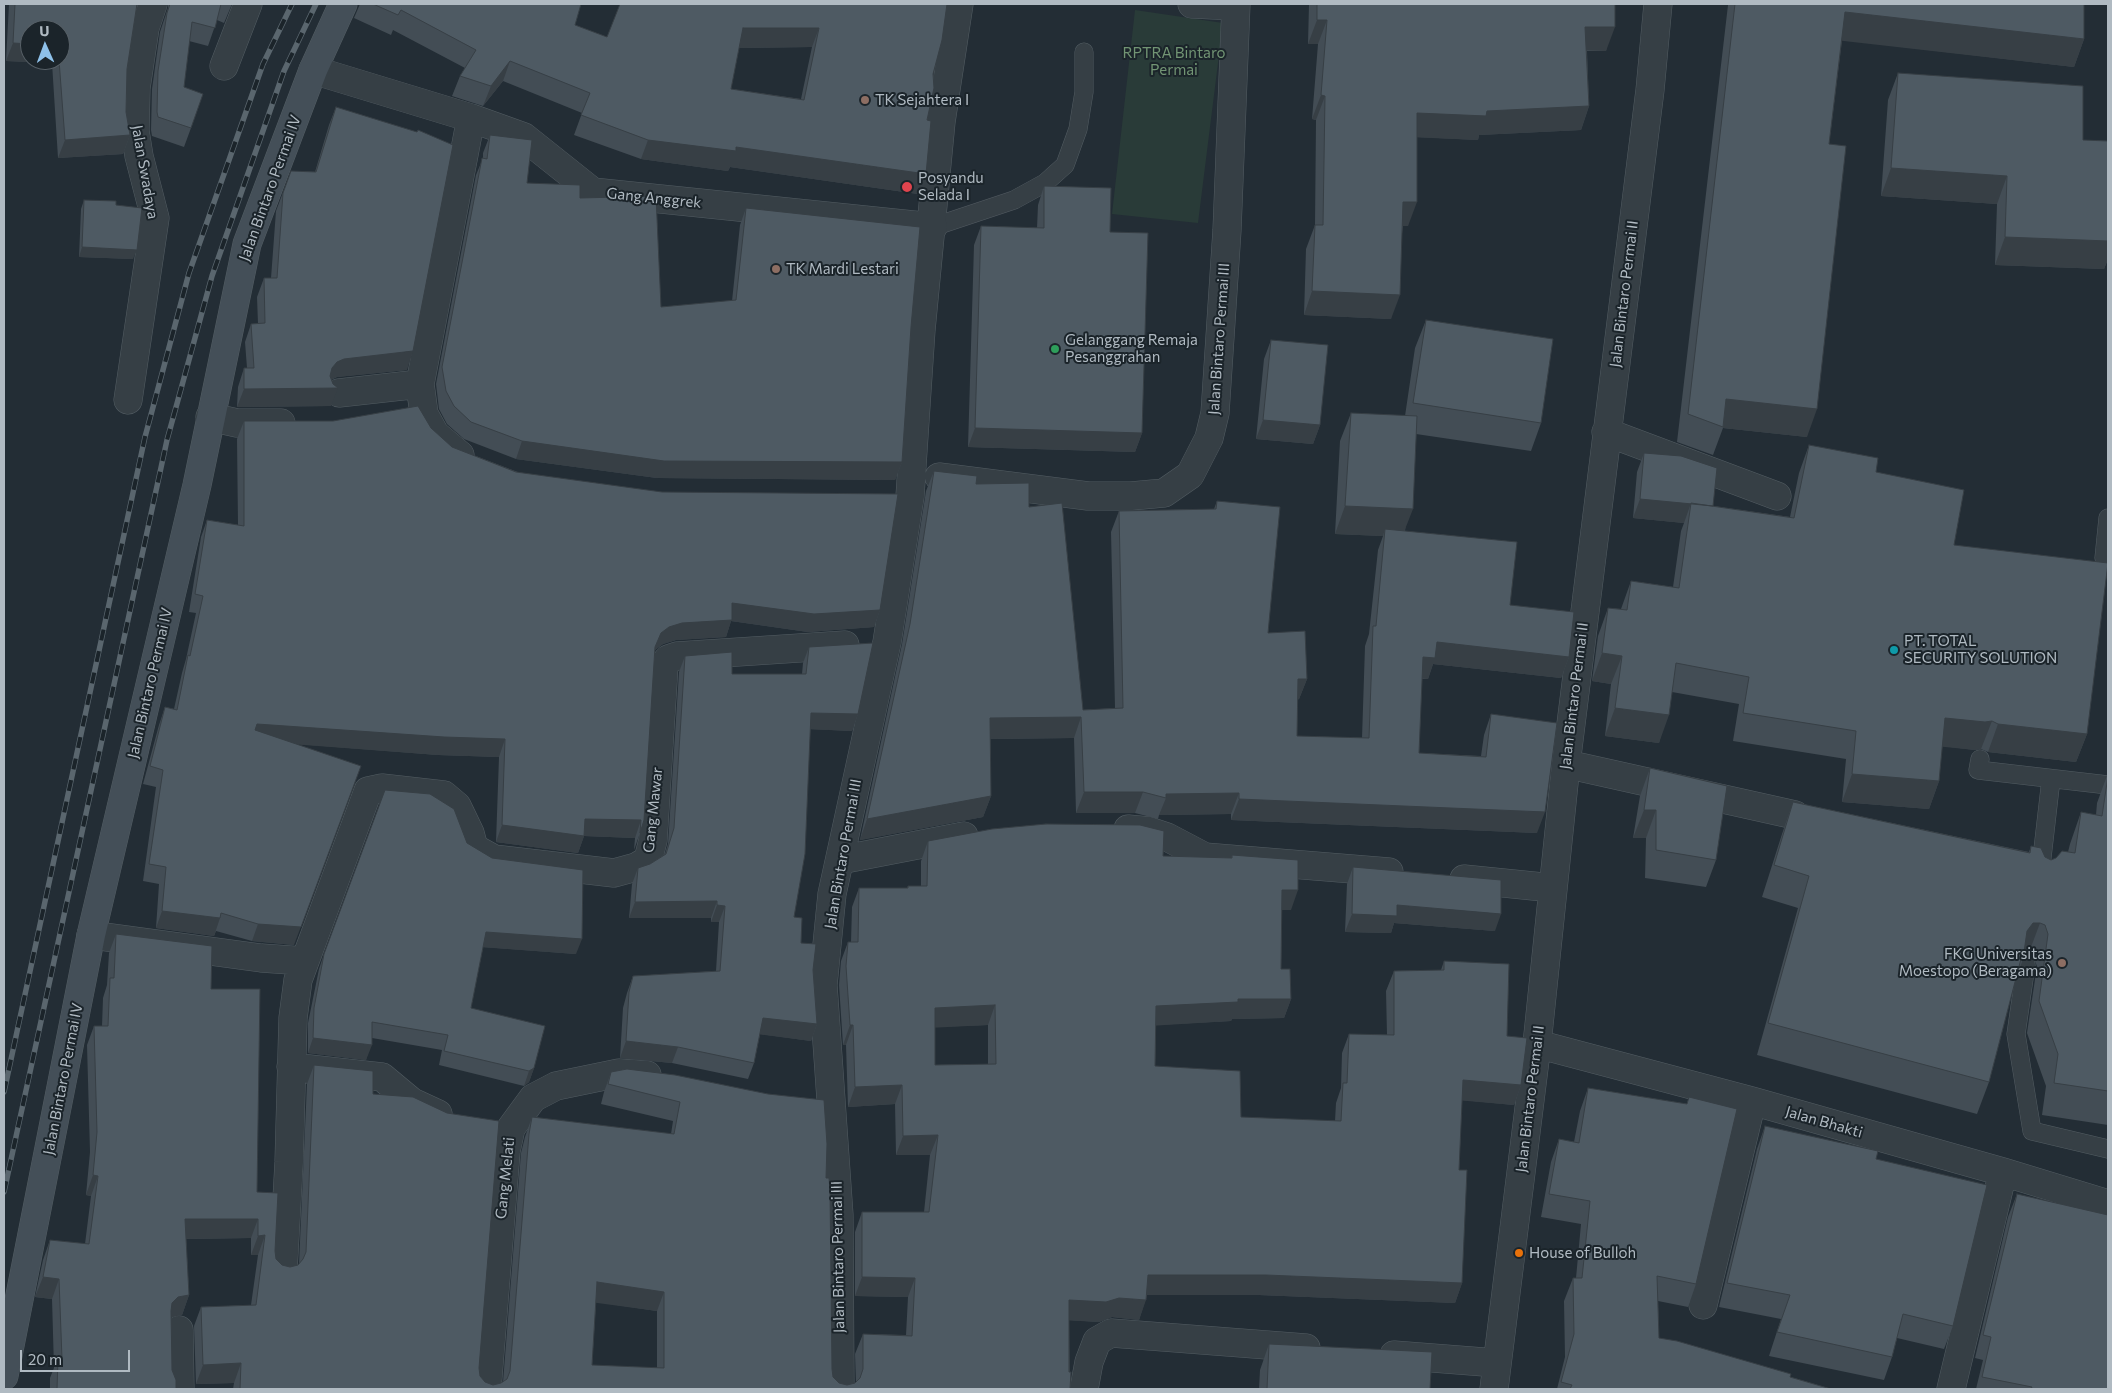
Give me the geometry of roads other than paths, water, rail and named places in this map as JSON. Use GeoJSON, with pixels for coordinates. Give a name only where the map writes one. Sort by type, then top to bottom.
{"type":"FeatureCollection","features":[{"type":"Feature","properties":{"kind":"street","name":"Jalan Swadaya"},"geometry":{"type":"LineString","coordinates":[[128,400],[155,218],[139,156],[135,130],[136,88],[145,28],[153,4]]}},
{"type":"Feature","properties":{"kind":"street"},"geometry":{"type":"LineString","coordinates":[[224,66],[248,4]]}},
{"type":"Feature","properties":{"kind":"street","name":"Jalan Bintaro Permai IV"},"geometry":{"type":"LineString","coordinates":[[4,1376],[91,935],[192,504],[247,244],[314,70],[343,4]]}},
{"type":"Feature","properties":{"kind":"street","name":"Jalan Bintaro Permai III"},"geometry":{"type":"LineString","coordinates":[[840,1389],[839,1214],[823,985],[832,894],[887,642],[911,485],[922,330],[933,227],[941,122],[959,4]]}},
{"type":"Feature","properties":{"kind":"street"},"geometry":{"type":"LineString","coordinates":[[1192,4],[1236,5]]}},
{"type":"Feature","properties":{"kind":"street","name":"Jalan Bintaro Permai II"},"geometry":{"type":"LineString","coordinates":[[1494,1389],[1538,1044],[1566,764],[1650,90],[1658,4]]}},
{"type":"Feature","properties":{"kind":"street","name":"Jalan Bintaro Permai III"},"geometry":{"type":"LineString","coordinates":[[911,485],[1088,496],[1131,496],[1164,494],[1190,475],[1210,438],[1215,414],[1227,230],[1236,5]]}},
{"type":"Feature","properties":{"kind":"street","name":"Gang Anggrek"},"geometry":{"type":"LineString","coordinates":[[314,70],[524,136],[593,192],[933,227]]}},
{"type":"Feature","properties":{"kind":"street"},"geometry":{"type":"LineString","coordinates":[[471,118],[421,395],[424,414],[435,434],[456,453],[484,465]]}},
{"type":"Feature","properties":{"kind":"street"},"geometry":{"type":"LineString","coordinates":[[339,393],[421,395]]}},
{"type":"Feature","properties":{"kind":"street"},"geometry":{"type":"LineString","coordinates":[[375,414],[421,395]]}},
{"type":"Feature","properties":{"kind":"street"},"geometry":{"type":"LineString","coordinates":[[210,418],[237,423],[306,423]]}},
{"type":"Feature","properties":{"kind":"street"},"geometry":{"type":"LineString","coordinates":[[1606,432],[1777,496]]}},
{"type":"Feature","properties":{"kind":"street"},"geometry":{"type":"LineString","coordinates":[[880,496],[911,485]]}},
{"type":"Feature","properties":{"kind":"street","name":"Gang Mawar"},"geometry":{"type":"LineString","coordinates":[[304,961],[368,791],[382,788],[444,795],[456,806],[470,834],[474,848],[494,860],[614,873],[636,867],[648,860],[653,840],[664,666],[668,659],[677,656],[887,642]]}},
{"type":"Feature","properties":{"kind":"street"},"geometry":{"type":"LineString","coordinates":[[1566,764],[1795,815]]}},
{"type":"Feature","properties":{"kind":"street"},"geometry":{"type":"LineString","coordinates":[[1106,829],[1149,831],[1166,837],[1205,857],[1412,873]]}},
{"type":"Feature","properties":{"kind":"street"},"geometry":{"type":"LineString","coordinates":[[840,860],[992,832]]}},
{"type":"Feature","properties":{"kind":"street"},"geometry":{"type":"LineString","coordinates":[[1440,876],[1553,888]]}},
{"type":"Feature","properties":{"kind":"street"},"geometry":{"type":"LineString","coordinates":[[91,935],[261,958],[304,961],[298,980],[293,1018],[289,1162],[283,1271]]}},
{"type":"Feature","properties":{"kind":"street","name":"Jalan Bhakti"},"geometry":{"type":"LineString","coordinates":[[1538,1044],[1752,1101],[2003,1172],[2108,1204]]}},
{"type":"Feature","properties":{"kind":"street"},"geometry":{"type":"LineString","coordinates":[[291,1067],[382,1077],[412,1102],[443,1117],[462,1120]]}},
{"type":"Feature","properties":{"kind":"street","name":"Gang Melati"},"geometry":{"type":"LineString","coordinates":[[487,1389],[506,1151],[501,1126],[533,1098],[556,1086],[619,1073],[670,1079]]}},
{"type":"Feature","properties":{"kind":"street"},"geometry":{"type":"LineString","coordinates":[[1703,1305],[1752,1101]]}},
{"type":"Feature","properties":{"kind":"street"},"geometry":{"type":"LineString","coordinates":[[802,1102],[831,1105]]}},
{"type":"Feature","properties":{"kind":"street"},"geometry":{"type":"LineString","coordinates":[[1951,1389],[2003,1172]]}},
{"type":"Feature","properties":{"kind":"street"},"geometry":{"type":"LineString","coordinates":[[179,1330],[180,1389]]}},
{"type":"Feature","properties":{"kind":"street"},"geometry":{"type":"LineString","coordinates":[[1084,1389],[1089,1362],[1097,1340],[1111,1333],[1327,1350]]}},
{"type":"Feature","properties":{"kind":"street"},"geometry":{"type":"LineString","coordinates":[[1366,1352],[1497,1363]]}},
{"type":"Feature","properties":{"kind":"lane"},"geometry":{"type":"LineString","coordinates":[[933,227],[1014,200],[1045,183],[1066,165],[1078,129],[1084,92],[1084,52]]}},
{"type":"Feature","properties":{"kind":"lane"},"geometry":{"type":"LineString","coordinates":[[2102,576],[2106,558],[2108,518]]}},
{"type":"Feature","properties":{"kind":"lane"},"geometry":{"type":"LineString","coordinates":[[1980,759],[1978,770],[2108,785]]}},
{"type":"Feature","properties":{"kind":"lane"},"geometry":{"type":"LineString","coordinates":[[2040,881],[2051,779]]}},
{"type":"Feature","properties":{"kind":"lane"},"geometry":{"type":"LineString","coordinates":[[2026,965],[2016,1034],[2032,1131],[2108,1149]]}},
{"type":"Feature","properties":{"kind":"railway"},"geometry":{"type":"LineString","coordinates":[[4,1092],[145,437],[189,273],[263,64],[292,4]]}},
{"type":"Feature","properties":{"kind":"railway"},"geometry":{"type":"LineString","coordinates":[[4,1192],[167,440],[212,276],[284,71],[316,4]]}},
{"type":"Feature","properties":{"kind":"place","name":"TK Sejahtera I"},"geometry":{"type":"Point","coordinates":[865,100]}},
{"type":"Feature","properties":{"kind":"place","name":"Posyandu Selada I"},"geometry":{"type":"Point","coordinates":[907,187]}},
{"type":"Feature","properties":{"kind":"place","name":"TK Mardi Lestari"},"geometry":{"type":"Point","coordinates":[776,269]}},
{"type":"Feature","properties":{"kind":"place","name":"Gelanggang Remaja Pesanggrahan"},"geometry":{"type":"Point","coordinates":[1055,349]}},
{"type":"Feature","properties":{"kind":"place","name":"PT. TOTAL SECURITY SOLUTION"},"geometry":{"type":"Point","coordinates":[1894,650]}},
{"type":"Feature","properties":{"kind":"place","name":"FKG Universitas Moestopo (Beragama)"},"geometry":{"type":"Point","coordinates":[2062,963]}},
{"type":"Feature","properties":{"kind":"place","name":"House of Bulloh"},"geometry":{"type":"Point","coordinates":[1519,1253]}},
{"type":"Feature","properties":{"kind":"park label","name":"RPTRA Bintaro Permai"},"geometry":{"type":"Point","coordinates":[1174,62]}}]}
